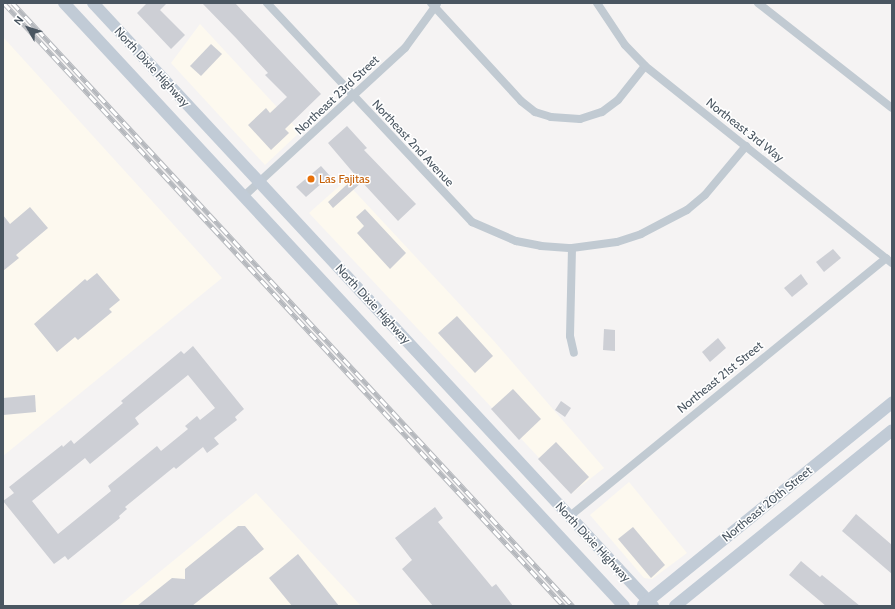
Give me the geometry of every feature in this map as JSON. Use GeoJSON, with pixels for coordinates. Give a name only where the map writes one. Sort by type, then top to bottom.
{"type":"FeatureCollection","features":[{"type":"Feature","properties":{"kind":"main road","name":"North Dixie Highway"},"geometry":{"type":"LineString","coordinates":[[64,3],[624,606]]}},
{"type":"Feature","properties":{"kind":"main road","name":"North Dixie Highway"},"geometry":{"type":"LineString","coordinates":[[93,3],[570,516],[648,604]]}},
{"type":"Feature","properties":{"kind":"main road"},"geometry":{"type":"LineString","coordinates":[[427,394],[443,380]]}},
{"type":"Feature","properties":{"kind":"main road","name":"Northeast 20th Street"},"geometry":{"type":"LineString","coordinates":[[648,604],[775,497],[892,403]]}},
{"type":"Feature","properties":{"kind":"main road","name":"Northeast 20th Street"},"geometry":{"type":"LineString","coordinates":[[675,606],[892,430]]}},
{"type":"Feature","properties":{"kind":"main road"},"geometry":{"type":"LineString","coordinates":[[775,497],[791,513]]}},
{"type":"Feature","properties":{"kind":"street","name":"Northeast 2nd Avenue"},"geometry":{"type":"LineString","coordinates":[[267,3],[472,222],[516,241],[540,246],[572,248],[617,242],[641,234],[688,210],[706,195],[746,146]]}},
{"type":"Feature","properties":{"kind":"street","name":"Northeast 3rd Way"},"geometry":{"type":"LineString","coordinates":[[597,3],[626,45],[646,66],[889,260]]}},
{"type":"Feature","properties":{"kind":"street"},"geometry":{"type":"LineString","coordinates":[[758,3],[892,108]]}},
{"type":"Feature","properties":{"kind":"street","name":"Northeast 23rd Street"},"geometry":{"type":"LineString","coordinates":[[244,196],[260,183],[405,48],[434,4]]}},
{"type":"Feature","properties":{"kind":"street"},"geometry":{"type":"LineString","coordinates":[[434,4],[522,101],[535,112],[551,117],[580,119],[602,112],[618,100],[646,66]]}},
{"type":"Feature","properties":{"kind":"street"},"geometry":{"type":"LineString","coordinates":[[572,248],[570,336],[574,353]]}},
{"type":"Feature","properties":{"kind":"street","name":"Northeast 21st Street"},"geometry":{"type":"LineString","coordinates":[[570,516],[889,260]]}},
{"type":"Feature","properties":{"kind":"shaded area"},"geometry":{"type":"Polygon","coordinates":[[[200,24],[300,132],[265,165],[171,63],[200,24]]]}},
{"type":"Feature","properties":{"kind":"shaded area"},"geometry":{"type":"Polygon","coordinates":[[[3,37],[222,278],[3,456],[3,37]]]}},
{"type":"Feature","properties":{"kind":"shaded area"},"geometry":{"type":"Polygon","coordinates":[[[345,181],[493,340],[604,468],[572,493],[309,213],[345,181]]]}},
{"type":"Feature","properties":{"kind":"shaded area"},"geometry":{"type":"Polygon","coordinates":[[[629,482],[687,553],[652,579],[644,578],[590,515],[629,482]]]}},
{"type":"Feature","properties":{"kind":"shaded area"},"geometry":{"type":"Polygon","coordinates":[[[256,493],[361,606],[118,606],[256,493]]]}},
{"type":"Feature","properties":{"kind":"building"},"geometry":{"type":"Polygon","coordinates":[[[147,3],[167,3],[160,10],[185,35],[171,49],[137,13],[147,3]]]}},
{"type":"Feature","properties":{"kind":"building"},"geometry":{"type":"Polygon","coordinates":[[[202,3],[235,3],[321,94],[285,129],[289,133],[271,150],[248,125],[266,108],[270,113],[287,97],[265,75],[268,73],[202,3]]]}},
{"type":"Feature","properties":{"kind":"building"},"geometry":{"type":"Polygon","coordinates":[[[211,44],[222,54],[201,76],[190,66],[211,44]]]}},
{"type":"Feature","properties":{"kind":"building"},"geometry":{"type":"Polygon","coordinates":[[[347,126],[367,148],[364,150],[416,204],[398,221],[362,182],[333,208],[328,202],[356,176],[328,143],[347,126]]]}},
{"type":"Feature","properties":{"kind":"building"},"geometry":{"type":"Polygon","coordinates":[[[321,166],[330,176],[306,197],[296,187],[321,166]]]}},
{"type":"Feature","properties":{"kind":"building"},"geometry":{"type":"Polygon","coordinates":[[[30,207],[48,228],[16,255],[19,258],[3,271],[3,215],[10,224],[30,207]]]}},
{"type":"Feature","properties":{"kind":"building"},"geometry":{"type":"Polygon","coordinates":[[[365,209],[406,253],[390,269],[357,233],[364,226],[356,217],[365,209]]]}},
{"type":"Feature","properties":{"kind":"building"},"geometry":{"type":"Polygon","coordinates":[[[833,249],[841,258],[824,272],[816,262],[833,249]]]}},
{"type":"Feature","properties":{"kind":"building"},"geometry":{"type":"Polygon","coordinates":[[[97,273],[120,300],[109,309],[112,312],[78,340],[75,337],[57,352],[34,324],[85,279],[87,281],[97,273]]]}},
{"type":"Feature","properties":{"kind":"building"},"geometry":{"type":"Polygon","coordinates":[[[801,274],[808,284],[792,297],[784,288],[801,274]]]}},
{"type":"Feature","properties":{"kind":"building"},"geometry":{"type":"Polygon","coordinates":[[[457,316],[493,356],[475,373],[438,333],[457,316]]]}},
{"type":"Feature","properties":{"kind":"building"},"geometry":{"type":"Polygon","coordinates":[[[604,329],[615,330],[615,351],[603,350],[604,329]]]}},
{"type":"Feature","properties":{"kind":"building"},"geometry":{"type":"Polygon","coordinates":[[[718,338],[726,348],[710,362],[702,352],[718,338]]]}},
{"type":"Feature","properties":{"kind":"building"},"geometry":{"type":"Polygon","coordinates":[[[193,346],[244,409],[235,417],[237,420],[214,438],[219,444],[207,453],[203,447],[176,469],[174,467],[125,507],[127,509],[119,516],[120,518],[68,560],[65,556],[54,564],[3,501],[14,493],[9,487],[62,445],[63,447],[71,440],[74,444],[123,403],[121,401],[181,351],[184,354],[193,346]],[[188,375],[135,418],[139,424],[90,464],[85,458],[32,501],[58,534],[111,491],[108,486],[157,446],[161,451],[188,429],[185,426],[197,416],[200,420],[215,408],[188,375]]]}},
{"type":"Feature","properties":{"kind":"building"},"geometry":{"type":"Polygon","coordinates":[[[513,389],[541,419],[519,440],[491,409],[513,389]]]}},
{"type":"Feature","properties":{"kind":"building"},"geometry":{"type":"Polygon","coordinates":[[[35,395],[36,412],[3,415],[3,398],[35,395]]]}},
{"type":"Feature","properties":{"kind":"building"},"geometry":{"type":"Polygon","coordinates":[[[561,401],[571,408],[565,417],[555,410],[561,401]]]}},
{"type":"Feature","properties":{"kind":"building"},"geometry":{"type":"Polygon","coordinates":[[[556,442],[589,477],[571,494],[538,459],[556,442]]]}},
{"type":"Feature","properties":{"kind":"building"},"geometry":{"type":"Polygon","coordinates":[[[435,507],[443,518],[438,522],[492,587],[496,584],[513,606],[433,606],[402,569],[412,560],[395,538],[435,507]]]}},
{"type":"Feature","properties":{"kind":"building"},"geometry":{"type":"Polygon","coordinates":[[[856,514],[892,545],[892,574],[842,531],[856,514]]]}},
{"type":"Feature","properties":{"kind":"building"},"geometry":{"type":"Polygon","coordinates":[[[238,526],[245,526],[264,549],[192,606],[137,606],[172,578],[185,579],[185,569],[238,526]]]}},
{"type":"Feature","properties":{"kind":"building"},"geometry":{"type":"Polygon","coordinates":[[[633,527],[665,565],[651,578],[618,539],[633,527]]]}},
{"type":"Feature","properties":{"kind":"building"},"geometry":{"type":"Polygon","coordinates":[[[298,554],[339,606],[292,606],[269,578],[298,554]]]}},
{"type":"Feature","properties":{"kind":"building"},"geometry":{"type":"Polygon","coordinates":[[[801,561],[820,577],[822,575],[860,606],[826,606],[789,575],[801,561]]]}},
{"type":"Feature","properties":{"kind":"railway"},"geometry":{"type":"LineString","coordinates":[[4,3],[564,606]]}},
{"type":"Feature","properties":{"kind":"railway"},"geometry":{"type":"LineString","coordinates":[[13,3],[573,606]]}},
{"type":"Feature","properties":{"kind":"place","name":"Las Fajitas"},"geometry":{"type":"Point","coordinates":[311,179]}}]}
